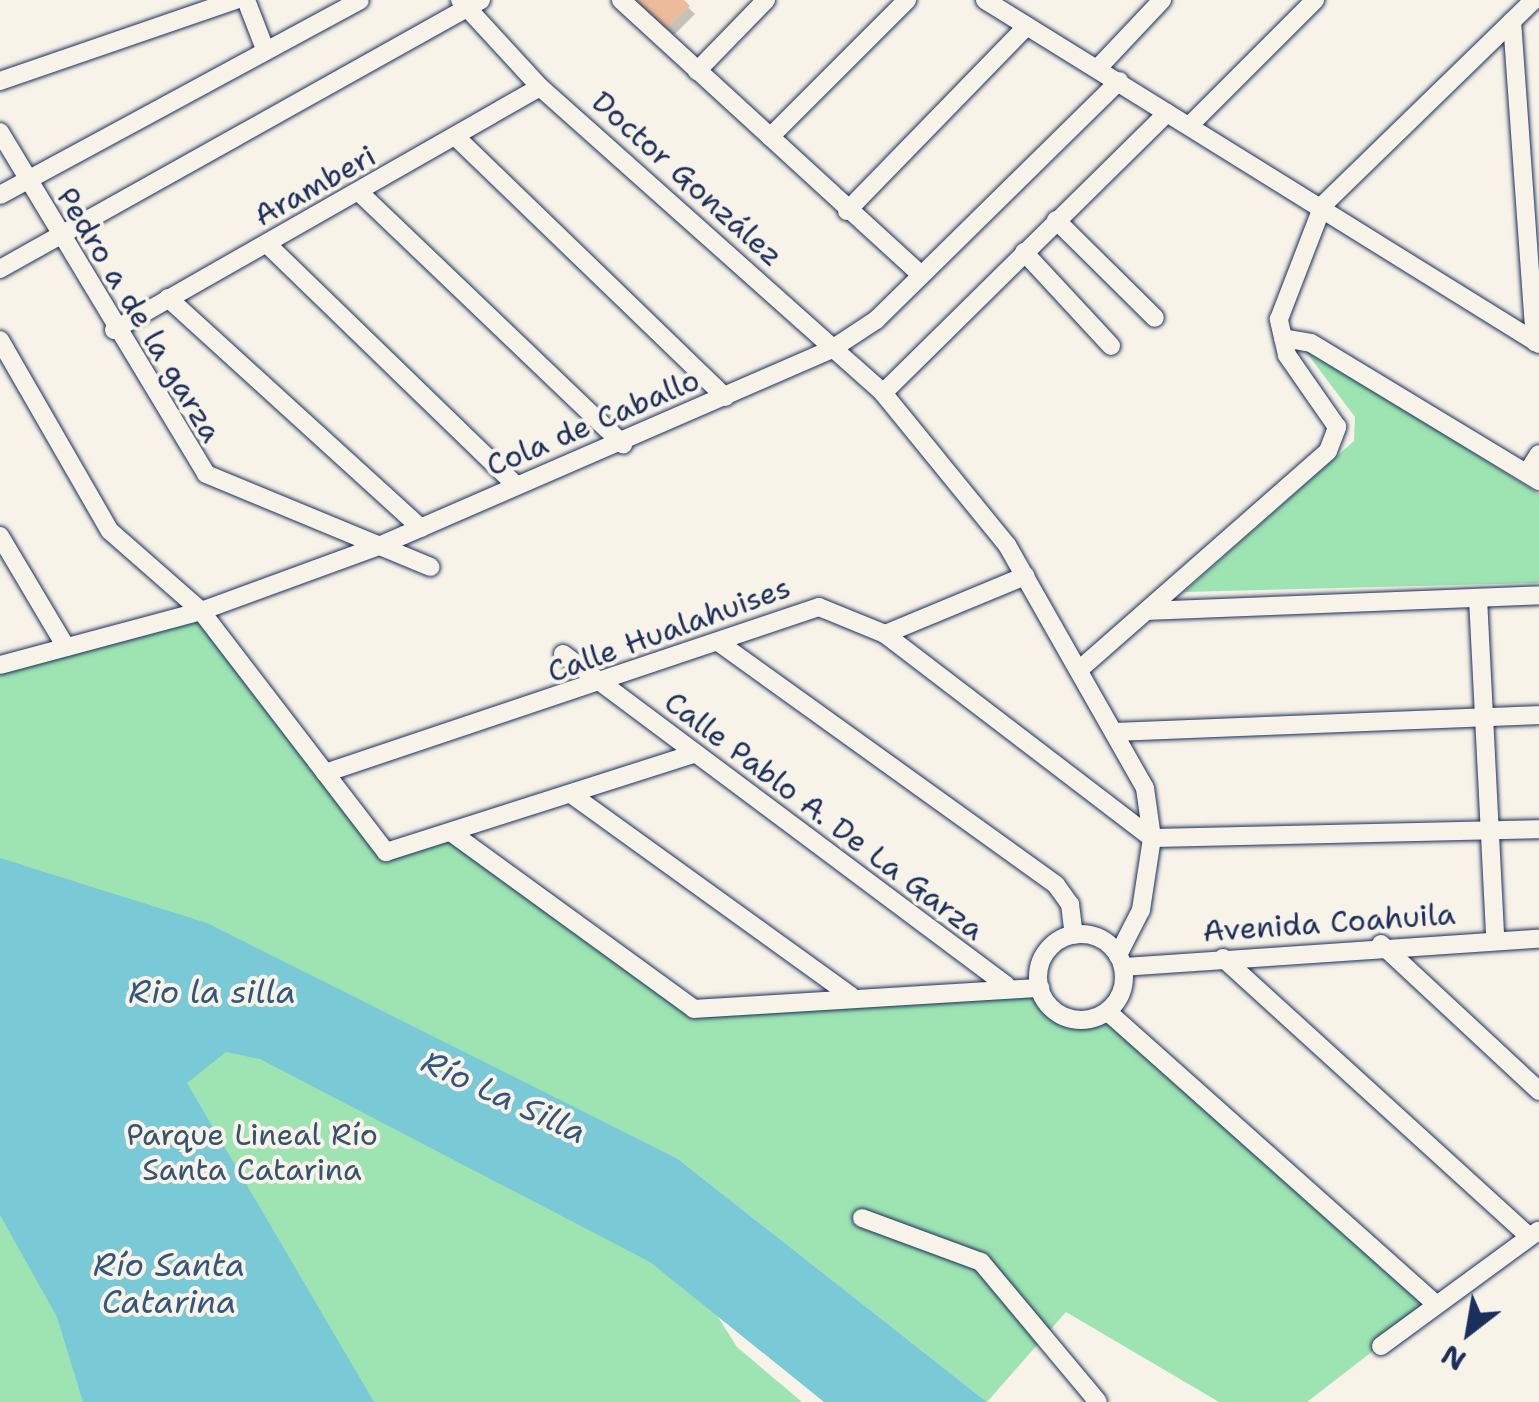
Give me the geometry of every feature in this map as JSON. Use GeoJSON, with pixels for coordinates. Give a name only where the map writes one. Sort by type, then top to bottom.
{"type":"FeatureCollection","features":[{"type":"Feature","properties":{"kind":"street"},"geometry":{"type":"LineString","coordinates":[[0,80],[235,0]]}},
{"type":"Feature","properties":{"kind":"street"},"geometry":{"type":"LineString","coordinates":[[246,0],[264,49]]}},
{"type":"Feature","properties":{"kind":"street"},"geometry":{"type":"LineString","coordinates":[[0,195],[358,0]]}},
{"type":"Feature","properties":{"kind":"street"},"geometry":{"type":"LineString","coordinates":[[621,0],[921,276]]}},
{"type":"Feature","properties":{"kind":"street"},"geometry":{"type":"LineString","coordinates":[[697,71],[766,0]]}},
{"type":"Feature","properties":{"kind":"street"},"geometry":{"type":"LineString","coordinates":[[770,137],[906,0]]}},
{"type":"Feature","properties":{"kind":"street"},"geometry":{"type":"LineString","coordinates":[[1097,68],[1162,0]]}},
{"type":"Feature","properties":{"kind":"street"},"geometry":{"type":"LineString","coordinates":[[1190,125],[1314,0]]}},
{"type":"Feature","properties":{"kind":"street"},"geometry":{"type":"LineString","coordinates":[[1080,669],[1316,465],[1336,436],[1282,338],[1280,312],[1323,206],[1534,0]]}},
{"type":"Feature","properties":{"kind":"street"},"geometry":{"type":"LineString","coordinates":[[988,1],[1323,206],[1537,343]]}},
{"type":"Feature","properties":{"kind":"street"},"geometry":{"type":"LineString","coordinates":[[0,269],[59,240],[469,3]]}},
{"type":"Feature","properties":{"kind":"street","name":"Doctor González"},"geometry":{"type":"LineString","coordinates":[[469,3],[540,87],[883,394],[1025,576],[1117,732],[1145,788],[1152,838],[1141,910],[1121,961]]}},
{"type":"Feature","properties":{"kind":"street"},"geometry":{"type":"LineString","coordinates":[[1512,21],[1537,343]]}},
{"type":"Feature","properties":{"kind":"street"},"geometry":{"type":"LineString","coordinates":[[847,211],[1027,26]]}},
{"type":"Feature","properties":{"kind":"street","name":"Cola de Caballo"},"geometry":{"type":"LineString","coordinates":[[0,665],[201,611],[379,546],[516,485],[623,444],[832,350],[921,276],[1119,81]]}},
{"type":"Feature","properties":{"kind":"street","name":"Aramberi"},"geometry":{"type":"LineString","coordinates":[[114,330],[360,194],[540,87]]}},
{"type":"Feature","properties":{"kind":"street"},"geometry":{"type":"LineString","coordinates":[[883,394],[1168,112]]}},
{"type":"Feature","properties":{"kind":"street","name":"Pedro a de la garza"},"geometry":{"type":"LineString","coordinates":[[0,132],[59,240],[206,474],[430,567]]}},
{"type":"Feature","properties":{"kind":"street"},"geometry":{"type":"LineString","coordinates":[[458,138],[726,397]]}},
{"type":"Feature","properties":{"kind":"street"},"geometry":{"type":"LineString","coordinates":[[360,194],[623,444]]}},
{"type":"Feature","properties":{"kind":"street"},"geometry":{"type":"LineString","coordinates":[[1056,220],[1156,318]]}},
{"type":"Feature","properties":{"kind":"street"},"geometry":{"type":"LineString","coordinates":[[267,244],[516,485]]}},
{"type":"Feature","properties":{"kind":"street"},"geometry":{"type":"LineString","coordinates":[[1024,252],[1111,346]]}},
{"type":"Feature","properties":{"kind":"street"},"geometry":{"type":"LineString","coordinates":[[168,298],[421,528]]}},
{"type":"Feature","properties":{"kind":"street"},"geometry":{"type":"LineString","coordinates":[[1282,338],[1311,342],[1533,477],[1539,454]]}},
{"type":"Feature","properties":{"kind":"street"},"geometry":{"type":"LineString","coordinates":[[0,340],[110,530],[201,611],[390,854],[694,754]]}},
{"type":"Feature","properties":{"kind":"street"},"geometry":{"type":"LineString","coordinates":[[0,536],[66,647]]}},
{"type":"Feature","properties":{"kind":"street"},"geometry":{"type":"LineString","coordinates":[[885,634],[1025,576]]}},
{"type":"Feature","properties":{"kind":"street"},"geometry":{"type":"LineString","coordinates":[[1148,611],[1539,595]]}},
{"type":"Feature","properties":{"kind":"street"},"geometry":{"type":"LineString","coordinates":[[1478,598],[1495,938]]}},
{"type":"Feature","properties":{"kind":"street","name":"Calle Hualahuises"},"geometry":{"type":"LineString","coordinates":[[324,772],[602,685],[818,607],[885,634],[1152,838]]}},
{"type":"Feature","properties":{"kind":"street"},"geometry":{"type":"LineString","coordinates":[[721,644],[1056,886],[1070,904],[1074,935]]}},
{"type":"Feature","properties":{"kind":"street","name":"Calle Pablo A. De La Garza"},"geometry":{"type":"LineString","coordinates":[[563,654],[1006,985]]}},
{"type":"Feature","properties":{"kind":"street"},"geometry":{"type":"LineString","coordinates":[[1117,732],[1539,715]]}},
{"type":"Feature","properties":{"kind":"street"},"geometry":{"type":"LineString","coordinates":[[571,794],[852,996]]}},
{"type":"Feature","properties":{"kind":"street"},"geometry":{"type":"LineString","coordinates":[[1152,838],[1539,829]]}},
{"type":"Feature","properties":{"kind":"street"},"geometry":{"type":"LineString","coordinates":[[452,834],[698,1010],[1006,985],[1040,988]]}},
{"type":"Feature","properties":{"kind":"street"},"geometry":{"type":"LineString","coordinates":[[1108,1012],[1121,961],[1097,937],[1074,935],[1043,957],[1040,988],[1064,1017],[1108,1012],[1434,1302]]}},
{"type":"Feature","properties":{"kind":"street","name":"Avenida Coahuila"},"geometry":{"type":"LineString","coordinates":[[1121,961],[1222,958],[1495,938],[1539,939]]}},
{"type":"Feature","properties":{"kind":"street"},"geometry":{"type":"LineString","coordinates":[[1381,944],[1539,1091]]}},
{"type":"Feature","properties":{"kind":"street"},"geometry":{"type":"LineString","coordinates":[[1222,958],[1534,1233],[1434,1302],[1381,1346]]}},
{"type":"Feature","properties":{"kind":"street"},"geometry":{"type":"LineString","coordinates":[[862,1218],[980,1262],[1098,1402]]}},
{"type":"Feature","properties":{"kind":"green space"},"geometry":{"type":"Polygon","coordinates":[[[1300,344],[1539,494],[1539,583],[1184,592],[1354,441],[1355,417],[1300,344]]]}},
{"type":"Feature","properties":{"kind":"green space","name":"Parque Lineal Río Santa Catarina"},"geometry":{"type":"Polygon","coordinates":[[[201,611],[382,848],[452,833],[689,1007],[1040,988],[1071,1019],[1101,1016],[1435,1303],[1307,1402],[1219,1402],[1066,1312],[987,1402],[678,1159],[573,1109],[622,1165],[737,1347],[802,1402],[0,1402],[0,665],[201,611]]]}},
{"type":"Feature","properties":{"kind":"water"},"geometry":{"type":"Polygon","coordinates":[[[0,858],[207,923],[678,1159],[987,1402],[824,1402],[650,1262],[260,1059],[226,1052],[187,1083],[374,1402],[83,1402],[57,1317],[0,1215],[0,858]]]}},
{"type":"Feature","properties":{"kind":"building"},"geometry":{"type":"Polygon","coordinates":[[[634,0],[684,0],[690,6],[666,30],[634,0]]]}},
{"type":"Feature","properties":{"kind":"water label","name":"Rio la silla"},"geometry":{"type":"Point","coordinates":[212,992]}},
{"type":"Feature","properties":{"kind":"water label","name":"Río La Silla"},"geometry":{"type":"Point","coordinates":[504,1097]}},
{"type":"Feature","properties":{"kind":"water label","name":"Río Santa Catarina"},"geometry":{"type":"Point","coordinates":[169,1284]}}]}
